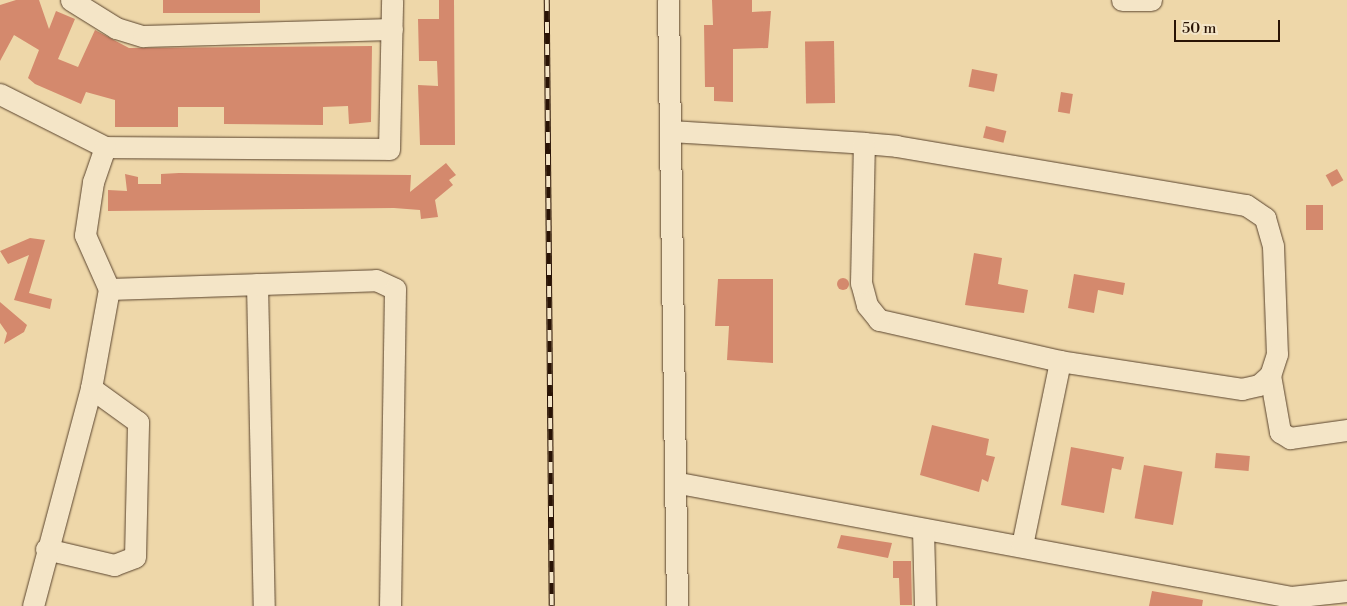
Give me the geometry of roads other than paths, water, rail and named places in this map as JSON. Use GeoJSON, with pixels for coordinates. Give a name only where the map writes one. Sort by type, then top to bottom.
{"type":"FeatureCollection","features":[{"type":"Feature","properties":{"kind":"street"},"geometry":{"type":"LineString","coordinates":[[71,0],[116,28],[142,36],[392,28]]}},
{"type":"Feature","properties":{"kind":"street"},"geometry":{"type":"LineString","coordinates":[[0,94],[104,147],[390,148],[392,0]]}},
{"type":"Feature","properties":{"kind":"street"},"geometry":{"type":"LineString","coordinates":[[668,0],[679,483],[677,606]]}},
{"type":"Feature","properties":{"kind":"street"},"geometry":{"type":"LineString","coordinates":[[1122,0],[1151,0]]}},
{"type":"Feature","properties":{"kind":"street"},"geometry":{"type":"LineString","coordinates":[[670,131],[864,143],[1246,205],[1265,218],[1273,246],[1277,354],[1270,375],[1280,432],[1290,438],[1347,430]]}},
{"type":"Feature","properties":{"kind":"street"},"geometry":{"type":"LineString","coordinates":[[864,143],[862,283],[867,305],[879,320],[1060,361],[1242,389],[1259,384],[1270,375]]}},
{"type":"Feature","properties":{"kind":"street"},"geometry":{"type":"LineString","coordinates":[[33,606],[46,549],[91,388],[109,289],[85,235],[93,182],[104,147]]}},
{"type":"Feature","properties":{"kind":"street"},"geometry":{"type":"LineString","coordinates":[[109,289],[376,280],[395,289],[390,606]]}},
{"type":"Feature","properties":{"kind":"street"},"geometry":{"type":"LineString","coordinates":[[256,284],[264,606]]}},
{"type":"Feature","properties":{"kind":"street"},"geometry":{"type":"LineString","coordinates":[[1022,545],[1060,361]]}},
{"type":"Feature","properties":{"kind":"street"},"geometry":{"type":"LineString","coordinates":[[46,549],[114,566],[135,557],[138,422],[91,388]]}},
{"type":"Feature","properties":{"kind":"street"},"geometry":{"type":"LineString","coordinates":[[679,483],[923,530],[1022,545],[1290,597],[1347,591]]}},
{"type":"Feature","properties":{"kind":"street"},"geometry":{"type":"LineString","coordinates":[[923,530],[925,606]]}},
{"type":"Feature","properties":{"kind":"railway"},"geometry":{"type":"LineString","coordinates":[[547,0],[552,606]]}}]}
